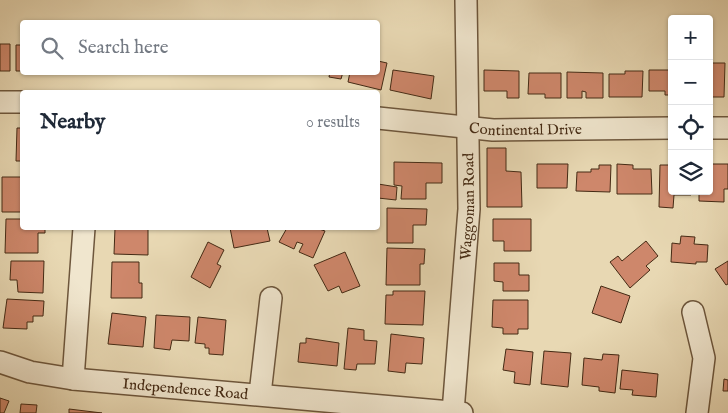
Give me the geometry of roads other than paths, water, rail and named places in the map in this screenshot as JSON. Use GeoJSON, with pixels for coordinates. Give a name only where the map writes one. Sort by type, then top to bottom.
{"type":"FeatureCollection","features":[{"type":"Feature","properties":{"kind":"street","name":"Waggoman Road"},"geometry":{"type":"LineString","coordinates":[[457,413],[469,209],[466,0]]}},
{"type":"Feature","properties":{"kind":"street"},"geometry":{"type":"LineString","coordinates":[[0,102],[20,102]]}},
{"type":"Feature","properties":{"kind":"street","name":"Continental Drive"},"geometry":{"type":"LineString","coordinates":[[380,118],[468,128],[668,128]]}},
{"type":"Feature","properties":{"kind":"street"},"geometry":{"type":"LineString","coordinates":[[713,128],[728,128]]}},
{"type":"Feature","properties":{"kind":"street"},"geometry":{"type":"LineString","coordinates":[[73,379],[84,230]]}},
{"type":"Feature","properties":{"kind":"street"},"geometry":{"type":"LineString","coordinates":[[260,394],[271,298]]}},
{"type":"Feature","properties":{"kind":"street"},"geometry":{"type":"LineString","coordinates":[[693,312],[704,358],[697,413]]}},
{"type":"Feature","properties":{"kind":"street","name":"Independence Road"},"geometry":{"type":"LineString","coordinates":[[0,362],[30,372],[73,379],[260,394],[457,413]]}}]}
